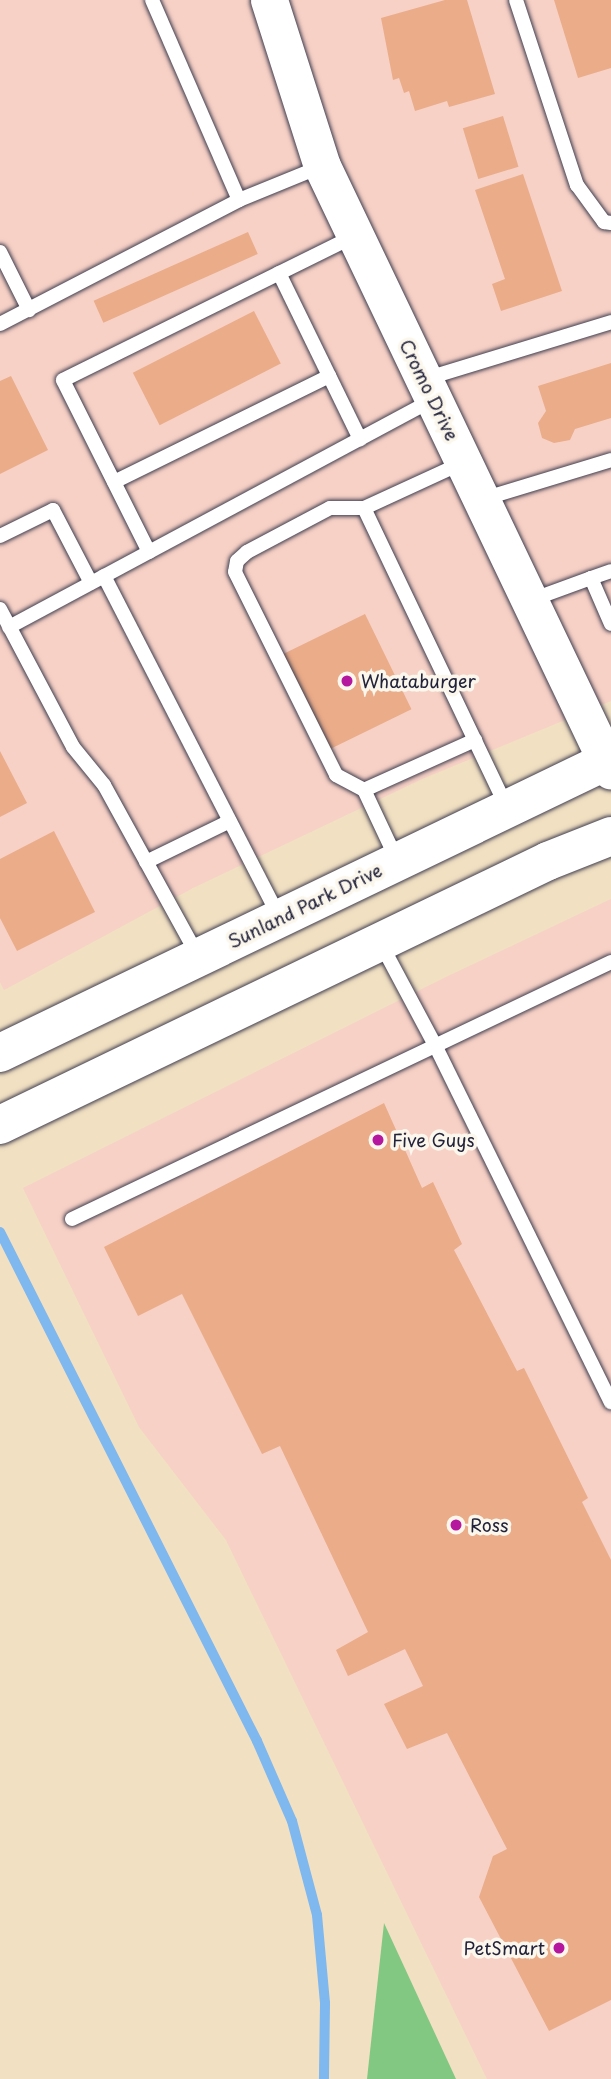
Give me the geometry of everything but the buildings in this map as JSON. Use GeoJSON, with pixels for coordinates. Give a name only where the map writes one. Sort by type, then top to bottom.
{"type":"FeatureCollection","features":[{"type":"Feature","properties":{"kind":"main road","name":"Sunland Park Drive"},"geometry":{"type":"LineString","coordinates":[[0,1053],[507,808],[609,763]]}},
{"type":"Feature","properties":{"kind":"main road"},"geometry":{"type":"LineString","coordinates":[[0,1125],[548,861],[611,836]]}},
{"type":"Feature","properties":{"kind":"street","name":"Cromo Drive"},"geometry":{"type":"LineString","coordinates":[[269,0],[290,79],[322,166],[609,763]]}},
{"type":"Feature","properties":{"kind":"lane"},"geometry":{"type":"LineString","coordinates":[[152,0],[239,200]]}},
{"type":"Feature","properties":{"kind":"lane"},"geometry":{"type":"LineString","coordinates":[[516,0],[577,185],[604,222],[611,223]]}},
{"type":"Feature","properties":{"kind":"lane"},"geometry":{"type":"LineString","coordinates":[[0,324],[239,200],[322,166]]}},
{"type":"Feature","properties":{"kind":"lane"},"geometry":{"type":"LineString","coordinates":[[149,552],[63,380],[354,236]]}},
{"type":"Feature","properties":{"kind":"lane"},"geometry":{"type":"LineString","coordinates":[[0,252],[29,310]]}},
{"type":"Feature","properties":{"kind":"lane"},"geometry":{"type":"LineString","coordinates":[[279,273],[360,439]]}},
{"type":"Feature","properties":{"kind":"lane"},"geometry":{"type":"LineString","coordinates":[[9,627],[360,439],[428,389],[611,322]]}},
{"type":"Feature","properties":{"kind":"lane"},"geometry":{"type":"LineString","coordinates":[[114,482],[329,376]]}},
{"type":"Feature","properties":{"kind":"lane"},"geometry":{"type":"LineString","coordinates":[[481,500],[611,460]]}},
{"type":"Feature","properties":{"kind":"lane"},"geometry":{"type":"LineString","coordinates":[[398,861],[364,790],[336,775],[235,572],[237,561],[247,552],[330,508],[364,508],[463,462]]}},
{"type":"Feature","properties":{"kind":"lane"},"geometry":{"type":"LineString","coordinates":[[364,508],[507,808]]}},
{"type":"Feature","properties":{"kind":"lane"},"geometry":{"type":"LineString","coordinates":[[0,536],[53,510],[91,583]]}},
{"type":"Feature","properties":{"kind":"lane"},"geometry":{"type":"LineString","coordinates":[[529,601],[611,572]]}},
{"type":"Feature","properties":{"kind":"lane"},"geometry":{"type":"LineString","coordinates":[[104,576],[279,918]]}},
{"type":"Feature","properties":{"kind":"lane"},"geometry":{"type":"LineString","coordinates":[[591,578],[611,624]]}},
{"type":"Feature","properties":{"kind":"lane"},"geometry":{"type":"LineString","coordinates":[[0,609],[73,747],[104,785],[199,957]]}},
{"type":"Feature","properties":{"kind":"lane"},"geometry":{"type":"LineString","coordinates":[[364,790],[475,740]]}},
{"type":"Feature","properties":{"kind":"lane"},"geometry":{"type":"LineString","coordinates":[[146,862],[230,821]]}},
{"type":"Feature","properties":{"kind":"lane"},"geometry":{"type":"LineString","coordinates":[[380,943],[436,1047],[611,1402]]}},
{"type":"Feature","properties":{"kind":"lane"},"geometry":{"type":"LineString","coordinates":[[72,1219],[611,962]]}},
{"type":"Feature","properties":{"kind":"shaded area"},"geometry":{"type":"Polygon","coordinates":[[[0,0],[611,0],[611,701],[422,779],[193,888],[4,990],[0,982],[0,0]]]}},
{"type":"Feature","properties":{"kind":"shaded area"},"geometry":{"type":"Polygon","coordinates":[[[611,899],[611,2079],[487,2079],[226,1540],[139,1427],[23,1188],[446,977],[611,899]]]}},
{"type":"Feature","properties":{"kind":"green space"},"geometry":{"type":"Polygon","coordinates":[[[384,1923],[456,2079],[367,2079],[384,1923]]]}},
{"type":"Feature","properties":{"kind":"waterway"},"geometry":{"type":"LineString","coordinates":[[0,1232],[257,1741],[292,1821],[317,1915],[325,2003],[324,2079]]}},
{"type":"Feature","properties":{"kind":"place","name":"Whataburger"},"geometry":{"type":"Point","coordinates":[347,681]}},
{"type":"Feature","properties":{"kind":"place","name":"Five Guys"},"geometry":{"type":"Point","coordinates":[378,1140]}},
{"type":"Feature","properties":{"kind":"place","name":"Ross"},"geometry":{"type":"Point","coordinates":[456,1525]}},
{"type":"Feature","properties":{"kind":"place","name":"PetSmart"},"geometry":{"type":"Point","coordinates":[559,1948]}}]}
